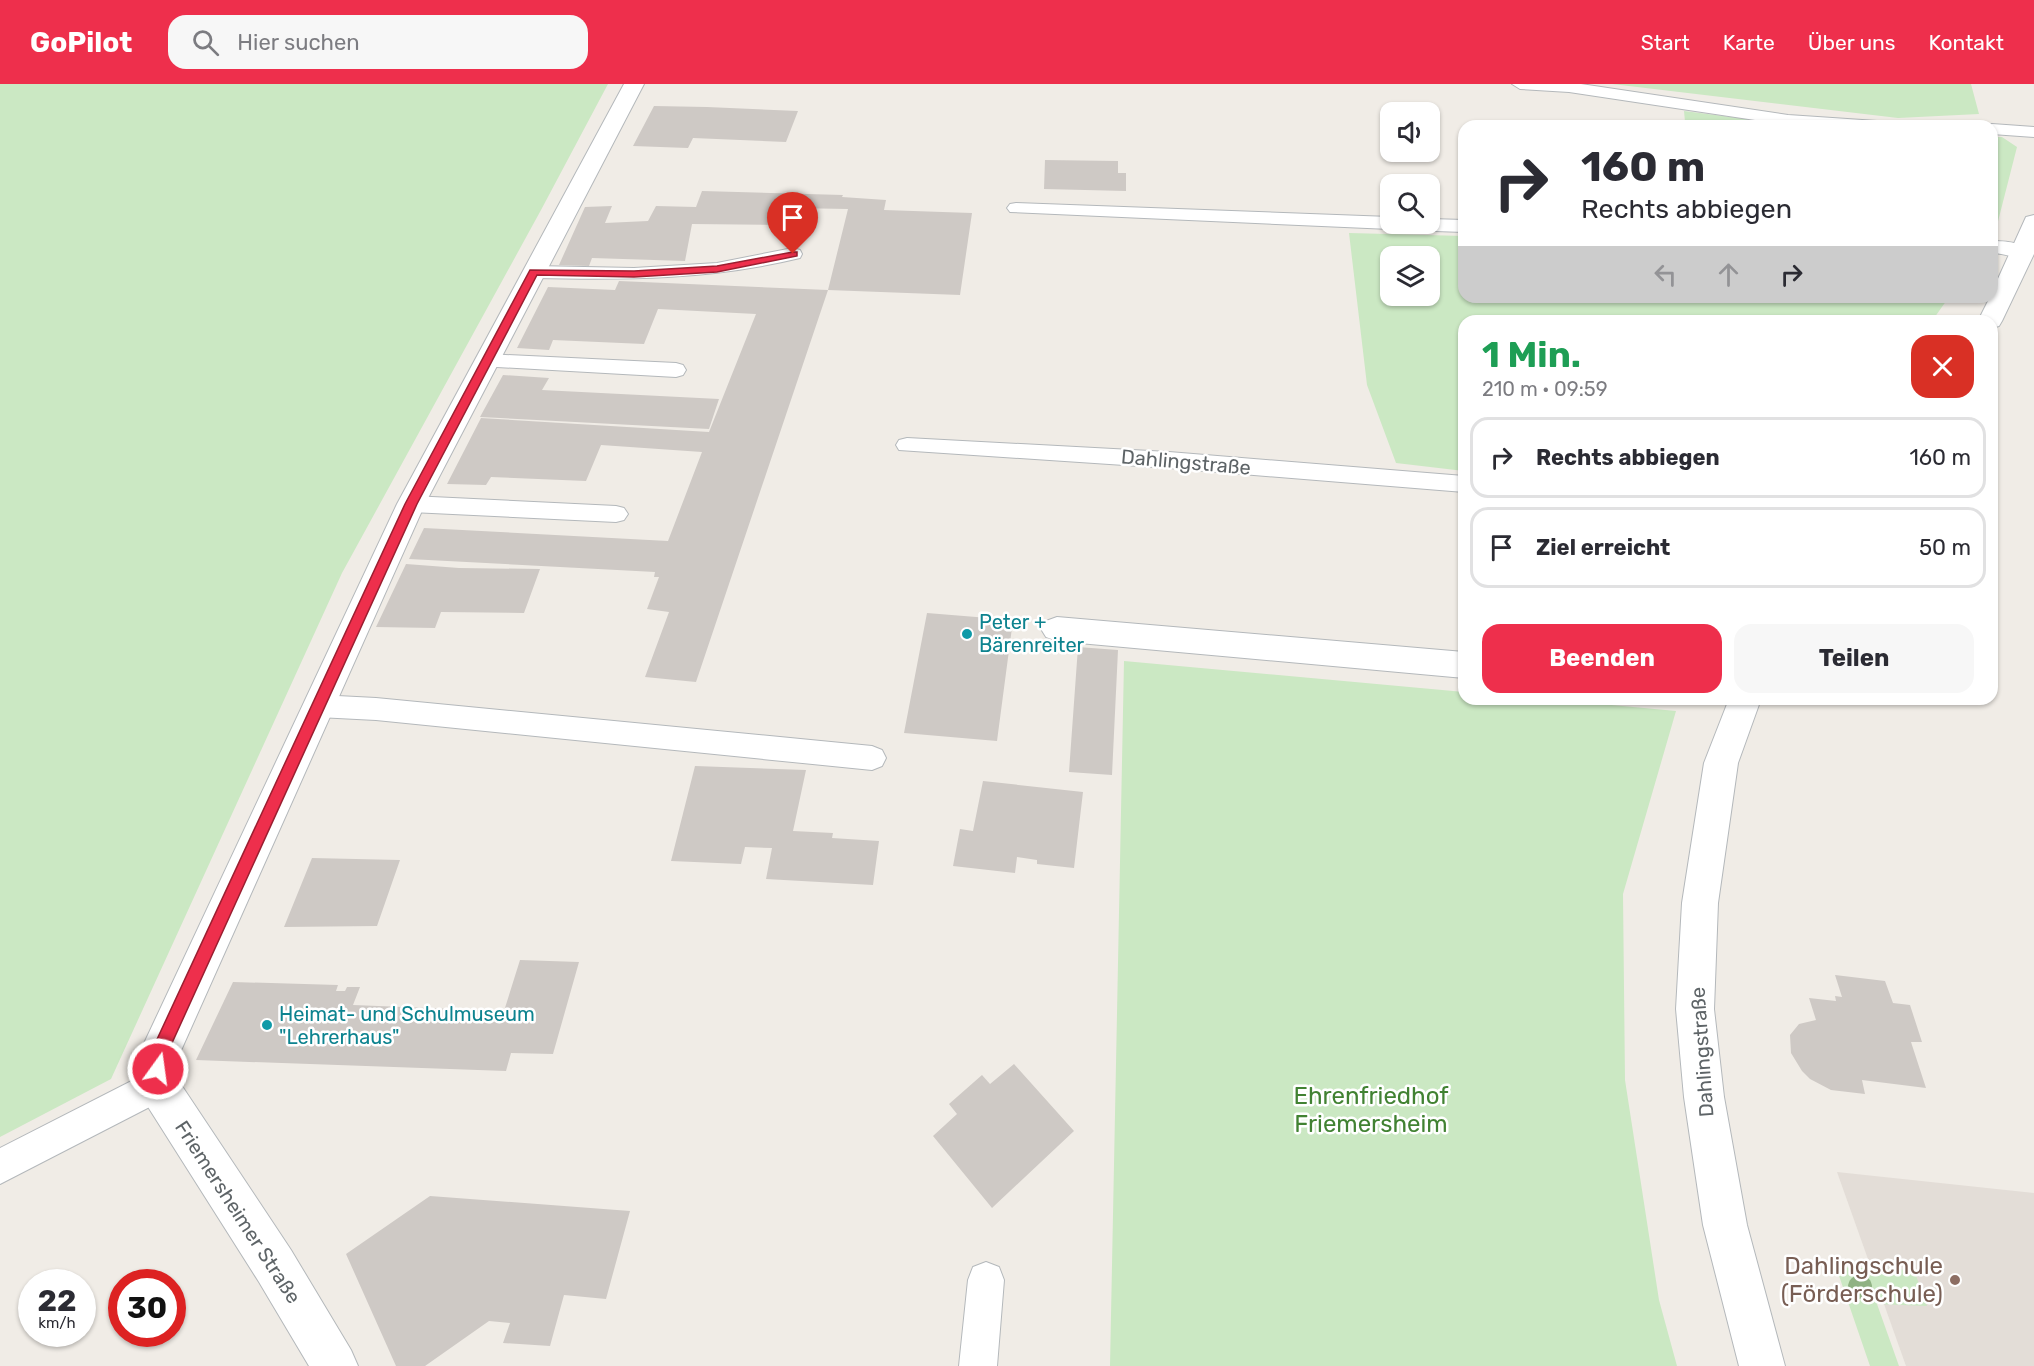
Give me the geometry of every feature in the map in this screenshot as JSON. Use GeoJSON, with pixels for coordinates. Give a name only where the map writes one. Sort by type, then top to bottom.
{"type":"FeatureCollection","features":[{"type":"Feature","properties":{"kind":"street"},"geometry":{"type":"LineString","coordinates":[[157,1085],[159,1053],[411,504],[634,84]]}},
{"type":"Feature","properties":{"kind":"street"},"geometry":{"type":"LineString","coordinates":[[1993,315],[2023,253],[2034,222]]}},
{"type":"Feature","properties":{"kind":"street"},"geometry":{"type":"LineString","coordinates":[[1057,629],[1458,664]]}},
{"type":"Feature","properties":{"kind":"street","name":"Dahlingstraße"},"geometry":{"type":"LineString","coordinates":[[1740,705],[1721,763],[1700,903],[1695,1009],[1704,1097],[1725,1226],[1762,1366]]}},
{"type":"Feature","properties":{"kind":"street","name":"Friemersheimer Straße"},"geometry":{"type":"LineString","coordinates":[[157,1085],[275,1266],[335,1366]]}},
{"type":"Feature","properties":{"kind":"lane"},"geometry":{"type":"LineString","coordinates":[[1520,84],[1569,87],[1788,120]]}},
{"type":"Feature","properties":{"kind":"lane"},"geometry":{"type":"LineString","coordinates":[[1998,129],[2034,132]]}},
{"type":"Feature","properties":{"kind":"lane"},"geometry":{"type":"LineString","coordinates":[[1016,208],[1380,223]]}},
{"type":"Feature","properties":{"kind":"lane"},"geometry":{"type":"LineString","coordinates":[[1440,225],[1458,226]]}},
{"type":"Feature","properties":{"kind":"lane"},"geometry":{"type":"LineString","coordinates":[[1998,247],[2023,253]]}},
{"type":"Feature","properties":{"kind":"lane"},"geometry":{"type":"LineString","coordinates":[[534,272],[634,274],[717,269],[793,254]]}},
{"type":"Feature","properties":{"kind":"lane"},"geometry":{"type":"LineString","coordinates":[[486,361],[676,370]]}},
{"type":"Feature","properties":{"kind":"lane","name":"Dahlingstraße"},"geometry":{"type":"LineString","coordinates":[[908,445],[1168,460],[1458,484]]}},
{"type":"Feature","properties":{"kind":"lane"},"geometry":{"type":"LineString","coordinates":[[411,504],[616,514]]}},
{"type":"Feature","properties":{"kind":"lane"},"geometry":{"type":"LineString","coordinates":[[318,706],[388,710],[872,758]]}},
{"type":"Feature","properties":{"kind":"lane"},"geometry":{"type":"LineString","coordinates":[[0,1167],[157,1085]]}},
{"type":"Feature","properties":{"kind":"lane"},"geometry":{"type":"LineString","coordinates":[[978,1366],[986,1280]]}},
{"type":"Feature","properties":{"kind":"shaded area","name":"Dahlingschule (Förderschule)"},"geometry":{"type":"Polygon","coordinates":[[[1837,1172],[2034,1193],[2034,1366],[1906,1366],[1837,1172]]]}},
{"type":"Feature","properties":{"kind":"green space"},"geometry":{"type":"Polygon","coordinates":[[[0,84],[608,84],[342,573],[111,1079],[0,1137],[0,84]]]}},
{"type":"Feature","properties":{"kind":"green space"},"geometry":{"type":"Polygon","coordinates":[[[1612,84],[1971,84],[1979,114],[1898,118],[1612,84]]]}},
{"type":"Feature","properties":{"kind":"green space"},"geometry":{"type":"Polygon","coordinates":[[[1684,111],[1755,120],[1685,120],[1684,111]]]}},
{"type":"Feature","properties":{"kind":"green space"},"geometry":{"type":"Polygon","coordinates":[[[1998,137],[2002,137],[2017,147],[1998,221],[1998,137]]]}},
{"type":"Feature","properties":{"kind":"green space"},"geometry":{"type":"Polygon","coordinates":[[[1349,233],[1458,236],[1458,303],[1945,303],[1936,315],[1458,315],[1458,470],[1396,463],[1367,385],[1349,233]]]}},
{"type":"Feature","properties":{"kind":"green space","name":"Ehrenfriedhof Friemersheim"},"geometry":{"type":"Polygon","coordinates":[[[1124,661],[1458,691],[1458,705],[1612,705],[1676,711],[1623,894],[1625,1080],[1659,1300],[1677,1366],[1110,1366],[1124,661]]]}},
{"type":"Feature","properties":{"kind":"green space"},"geometry":{"type":"Polygon","coordinates":[[[1836,1267],[1914,1270],[1927,1306],[1877,1304],[1899,1366],[1870,1366],[1836,1267]]]}},
{"type":"Feature","properties":{"kind":"building"},"geometry":{"type":"Polygon","coordinates":[[[654,106],[798,111],[786,142],[693,138],[688,148],[633,146],[654,106]]]}},
{"type":"Feature","properties":{"kind":"building"},"geometry":{"type":"Polygon","coordinates":[[[1045,160],[1118,161],[1118,173],[1126,173],[1126,191],[1044,189],[1045,160]]]}},
{"type":"Feature","properties":{"kind":"building"},"geometry":{"type":"Polygon","coordinates":[[[702,191],[843,195],[842,197],[886,200],[884,210],[972,213],[960,295],[828,290],[848,209],[792,208],[788,225],[692,224],[685,261],[592,258],[589,266],[559,265],[585,207],[612,206],[605,223],[648,221],[656,206],[696,207],[702,191]]]}},
{"type":"Feature","properties":{"kind":"building"},"geometry":{"type":"Polygon","coordinates":[[[619,281],[828,290],[696,682],[645,677],[669,612],[647,609],[659,577],[654,577],[655,572],[409,559],[424,528],[668,541],[702,452],[601,445],[586,481],[491,477],[486,485],[447,484],[481,418],[709,432],[756,314],[658,309],[644,344],[553,340],[549,350],[517,348],[548,287],[615,290],[619,281]]]}},
{"type":"Feature","properties":{"kind":"building"},"geometry":{"type":"Polygon","coordinates":[[[503,375],[549,378],[542,390],[719,399],[709,429],[480,417],[503,375]]]}},
{"type":"Feature","properties":{"kind":"building"},"geometry":{"type":"Polygon","coordinates":[[[406,564],[459,568],[540,569],[524,613],[441,612],[435,628],[376,627],[406,564]]]}},
{"type":"Feature","properties":{"kind":"building"},"geometry":{"type":"Polygon","coordinates":[[[927,613],[1013,620],[997,741],[904,733],[927,613]]]}},
{"type":"Feature","properties":{"kind":"building"},"geometry":{"type":"Polygon","coordinates":[[[1078,647],[1118,650],[1112,775],[1069,772],[1078,647]]]}},
{"type":"Feature","properties":{"kind":"building"},"geometry":{"type":"Polygon","coordinates":[[[695,766],[806,770],[793,831],[833,833],[832,838],[879,841],[873,885],[766,879],[772,848],[745,847],[741,864],[671,861],[695,766]]]}},
{"type":"Feature","properties":{"kind":"building"},"geometry":{"type":"Polygon","coordinates":[[[983,781],[1083,792],[1074,868],[1037,864],[1037,860],[1017,857],[1015,873],[953,866],[960,829],[973,831],[983,781]]]}},
{"type":"Feature","properties":{"kind":"building"},"geometry":{"type":"Polygon","coordinates":[[[312,858],[400,860],[377,926],[284,927],[312,858]]]}},
{"type":"Feature","properties":{"kind":"building"},"geometry":{"type":"Polygon","coordinates":[[[520,960],[579,962],[553,1054],[511,1053],[506,1071],[196,1060],[233,982],[338,985],[336,991],[345,991],[347,987],[360,987],[353,1005],[504,1011],[520,960]]]}},
{"type":"Feature","properties":{"kind":"building"},"geometry":{"type":"Polygon","coordinates":[[[1835,975],[1885,981],[1893,1003],[1910,1005],[1922,1042],[1911,1042],[1926,1088],[1862,1080],[1865,1094],[1831,1090],[1810,1079],[1802,1071],[1791,1053],[1790,1035],[1799,1024],[1816,1020],[1809,998],[1836,1001],[1835,996],[1842,997],[1835,975]]]}},
{"type":"Feature","properties":{"kind":"building"},"geometry":{"type":"Polygon","coordinates":[[[1014,1064],[1074,1131],[992,1208],[933,1136],[957,1114],[949,1104],[982,1075],[990,1084],[1014,1064]]]}},
{"type":"Feature","properties":{"kind":"building"},"geometry":{"type":"Polygon","coordinates":[[[430,1196],[630,1211],[606,1299],[564,1295],[550,1346],[503,1343],[510,1323],[489,1321],[425,1366],[396,1366],[346,1254],[430,1196]]]}},
{"type":"Feature","properties":{"kind":"place","name":"Peter + Bärenreiter"},"geometry":{"type":"Point","coordinates":[967,634]}},
{"type":"Feature","properties":{"kind":"place","name":"Heimat- und Schulmuseum \"Lehrerhaus\""},"geometry":{"type":"Point","coordinates":[267,1025]}},
{"type":"Feature","properties":{"kind":"place","name":"Dahlingschule (Förderschule)"},"geometry":{"type":"Point","coordinates":[1955,1280]}},
{"type":"Feature","properties":{"kind":"route"},"geometry":{"type":"LineString","coordinates":[[158,1069],[159,1053],[411,504],[534,272],[634,274],[717,269],[739,267],[793,254]]}}]}
